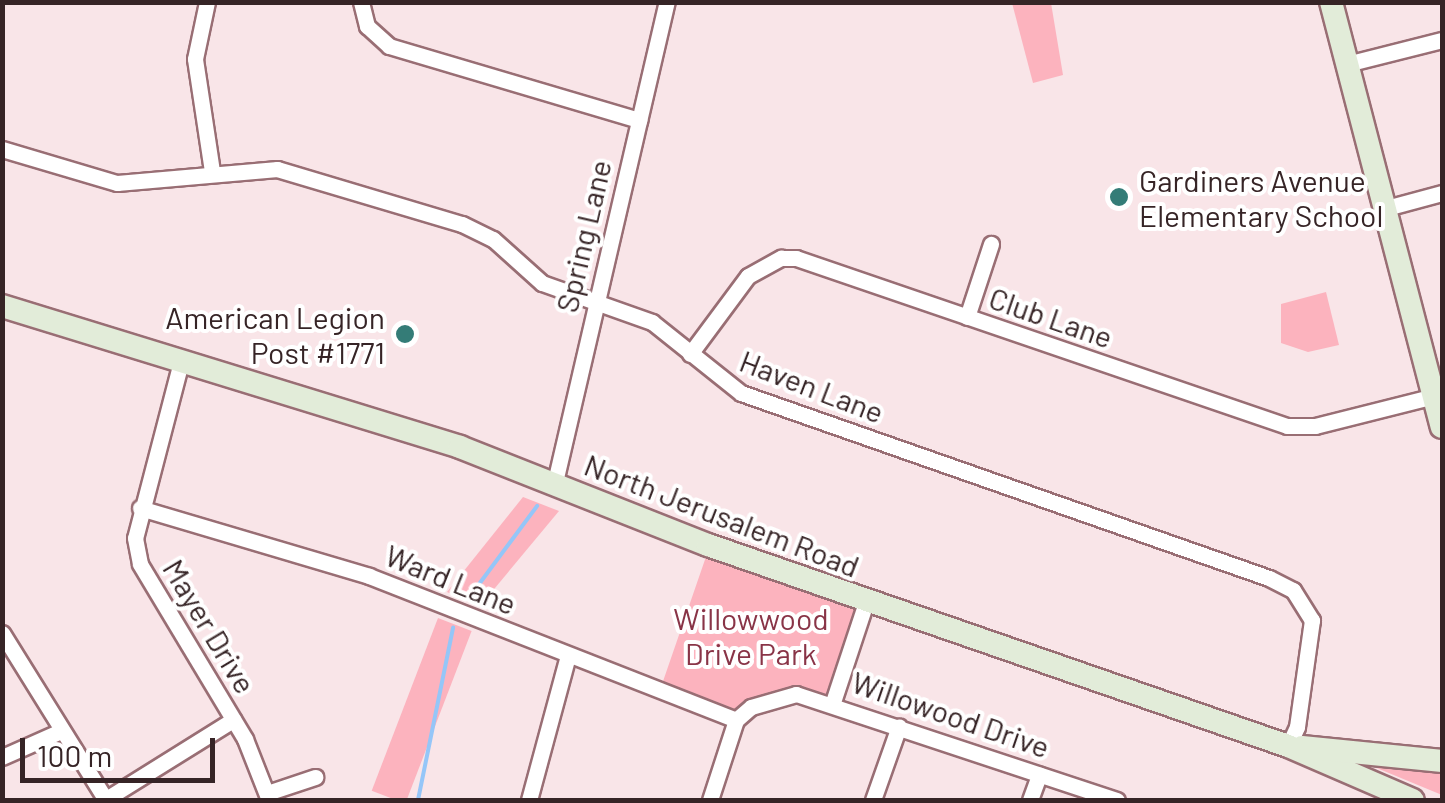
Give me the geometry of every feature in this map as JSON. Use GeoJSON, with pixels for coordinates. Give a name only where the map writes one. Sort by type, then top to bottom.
{"type":"FeatureCollection","features":[{"type":"Feature","properties":{"kind":"main road"},"geometry":{"type":"LineString","coordinates":[[1331,2],[1442,427]]}},
{"type":"Feature","properties":{"kind":"main road","name":"North Jerusalem Road"},"geometry":{"type":"LineString","coordinates":[[2,306],[182,358],[554,482],[866,602],[1288,746],[1413,800]]}},
{"type":"Feature","properties":{"kind":"main road"},"geometry":{"type":"LineString","coordinates":[[1288,746],[1442,761]]}},
{"type":"Feature","properties":{"kind":"street"},"geometry":{"type":"LineString","coordinates":[[207,2],[195,60],[212,172]]}},
{"type":"Feature","properties":{"kind":"street"},"geometry":{"type":"LineString","coordinates":[[361,2],[367,26],[389,46],[638,120]]}},
{"type":"Feature","properties":{"kind":"street","name":"Spring Lane"},"geometry":{"type":"LineString","coordinates":[[554,482],[666,2]]}},
{"type":"Feature","properties":{"kind":"street"},"geometry":{"type":"LineString","coordinates":[[1348,64],[1442,40]]}},
{"type":"Feature","properties":{"kind":"street","name":"Haven Lane"},"geometry":{"type":"LineString","coordinates":[[2,149],[117,183],[277,169],[462,224],[493,239],[542,283],[652,322],[741,393],[1293,590],[1312,620],[1297,726],[1288,746]]}},
{"type":"Feature","properties":{"kind":"street"},"geometry":{"type":"LineString","coordinates":[[1386,208],[1442,193]]}},
{"type":"Feature","properties":{"kind":"street"},"geometry":{"type":"LineString","coordinates":[[966,317],[991,244]]}},
{"type":"Feature","properties":{"kind":"street","name":"Club Lane"},"geometry":{"type":"LineString","coordinates":[[690,354],[748,276],[781,258],[1287,426],[1316,426],[1434,396]]}},
{"type":"Feature","properties":{"kind":"street","name":"Mayer Drive"},"geometry":{"type":"LineString","coordinates":[[182,358],[134,538],[140,564],[233,720],[268,797]]}},
{"type":"Feature","properties":{"kind":"street","name":"Ward Lane"},"geometry":{"type":"LineString","coordinates":[[140,508],[368,576],[736,720]]}},
{"type":"Feature","properties":{"kind":"street"},"geometry":{"type":"LineString","coordinates":[[833,702],[866,602]]}},
{"type":"Feature","properties":{"kind":"street"},"geometry":{"type":"LineString","coordinates":[[2,633],[106,800],[233,720]]}},
{"type":"Feature","properties":{"kind":"street"},"geometry":{"type":"LineString","coordinates":[[530,800],[568,655]]}},
{"type":"Feature","properties":{"kind":"street","name":"Willowood Drive"},"geometry":{"type":"LineString","coordinates":[[736,720],[776,697],[833,702],[1117,800]]}},
{"type":"Feature","properties":{"kind":"street"},"geometry":{"type":"LineString","coordinates":[[710,800],[736,720]]}},
{"type":"Feature","properties":{"kind":"street"},"geometry":{"type":"LineString","coordinates":[[874,800],[899,726]]}},
{"type":"Feature","properties":{"kind":"street"},"geometry":{"type":"LineString","coordinates":[[2,757],[61,731]]}},
{"type":"Feature","properties":{"kind":"street"},"geometry":{"type":"LineString","coordinates":[[1030,800],[1039,774]]}},
{"type":"Feature","properties":{"kind":"street"},"geometry":{"type":"LineString","coordinates":[[268,797],[314,776]]}},
{"type":"Feature","properties":{"kind":"green space"},"geometry":{"type":"Polygon","coordinates":[[[1012,3],[1051,3],[1063,75],[1033,83],[1012,3]]]}},
{"type":"Feature","properties":{"kind":"green space"},"geometry":{"type":"Polygon","coordinates":[[[1326,292],[1339,345],[1308,352],[1281,343],[1281,304],[1326,292]]]}},
{"type":"Feature","properties":{"kind":"green space"},"geometry":{"type":"Polygon","coordinates":[[[523,497],[559,511],[480,606],[447,592],[523,497]]]}},
{"type":"Feature","properties":{"kind":"green space","name":"Willowwood Drive Park"},"geometry":{"type":"Polygon","coordinates":[[[709,548],[865,603],[833,701],[796,693],[735,719],[660,690],[709,548]]]}},
{"type":"Feature","properties":{"kind":"green space"},"geometry":{"type":"Polygon","coordinates":[[[438,618],[472,631],[407,800],[372,791],[438,618]]]}},
{"type":"Feature","properties":{"kind":"green space"},"geometry":{"type":"Polygon","coordinates":[[[1355,759],[1442,772],[1442,795],[1355,759]]]}},
{"type":"Feature","properties":{"kind":"waterway"},"geometry":{"type":"LineString","coordinates":[[468,599],[537,506]]}},
{"type":"Feature","properties":{"kind":"waterway"},"geometry":{"type":"LineString","coordinates":[[418,800],[453,628]]}},
{"type":"Feature","properties":{"kind":"place","name":"Gardiners Avenue Elementary School"},"geometry":{"type":"Point","coordinates":[1119,197]}},
{"type":"Feature","properties":{"kind":"place","name":"American Legion Post #1771"},"geometry":{"type":"Point","coordinates":[405,334]}}]}
